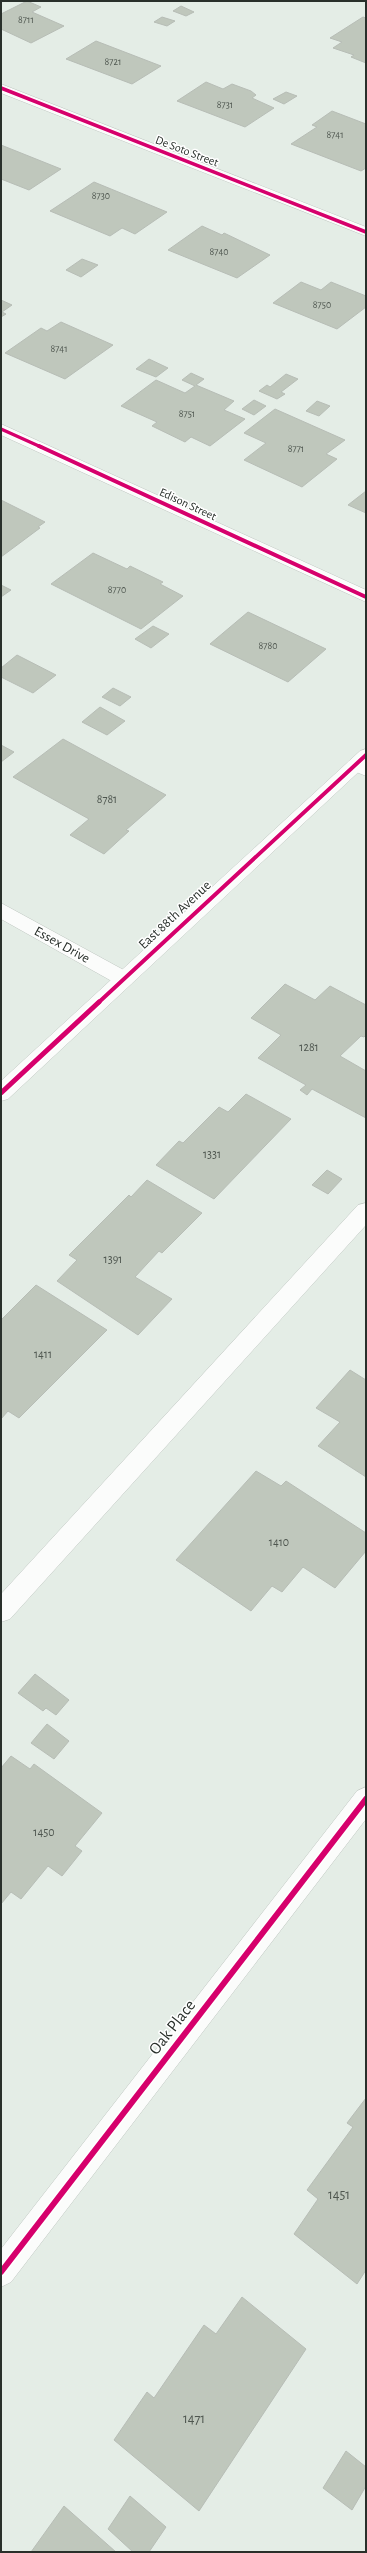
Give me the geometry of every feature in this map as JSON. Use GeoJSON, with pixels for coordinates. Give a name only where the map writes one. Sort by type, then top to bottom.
{"type":"FeatureCollection","features":[{"type":"Feature","properties":{"kind":"street","name":"De Soto Street"},"geometry":{"type":"LineString","coordinates":[[1,88],[366,232]]}},
{"type":"Feature","properties":{"kind":"street","name":"Edison Street"},"geometry":{"type":"LineString","coordinates":[[1,429],[366,597]]}},
{"type":"Feature","properties":{"kind":"street","name":"East 88th Avenue"},"geometry":{"type":"LineString","coordinates":[[1,1093],[362,763]]}},
{"type":"Feature","properties":{"kind":"street","name":"Essex Drive"},"geometry":{"type":"LineString","coordinates":[[1,910],[124,979]]}},
{"type":"Feature","properties":{"kind":"street"},"geometry":{"type":"LineString","coordinates":[[1,1610],[366,1211]]}},
{"type":"Feature","properties":{"kind":"street","name":"Oak Place"},"geometry":{"type":"LineString","coordinates":[[1,2272],[366,1799]]}},
{"type":"Feature","properties":{"kind":"building"},"geometry":{"type":"Polygon","coordinates":[[[27,1],[41,7],[32,12],[64,26],[31,43],[1,29],[1,14],[27,1]]]}},
{"type":"Feature","properties":{"kind":"building"},"geometry":{"type":"Polygon","coordinates":[[[181,6],[194,12],[186,16],[173,11],[181,6]]]}},
{"type":"Feature","properties":{"kind":"building"},"geometry":{"type":"Polygon","coordinates":[[[162,17],[175,21],[167,26],[154,22],[162,17]]]}},
{"type":"Feature","properties":{"kind":"building"},"geometry":{"type":"Polygon","coordinates":[[[363,17],[366,18],[366,63],[351,57],[354,55],[333,48],[342,42],[330,38],[363,17]]]}},
{"type":"Feature","properties":{"kind":"building"},"geometry":{"type":"Polygon","coordinates":[[[96,41],[161,66],[132,84],[66,59],[96,41]]]}},
{"type":"Feature","properties":{"kind":"building"},"geometry":{"type":"Polygon","coordinates":[[[206,82],[223,89],[232,84],[251,91],[256,95],[252,98],[274,108],[245,127],[177,101],[206,82]]]}},
{"type":"Feature","properties":{"kind":"building"},"geometry":{"type":"Polygon","coordinates":[[[286,92],[297,96],[284,104],[273,99],[286,92]]]}},
{"type":"Feature","properties":{"kind":"building"},"geometry":{"type":"Polygon","coordinates":[[[332,111],[366,124],[366,168],[361,171],[291,144],[317,127],[312,125],[332,111]]]}},
{"type":"Feature","properties":{"kind":"building"},"geometry":{"type":"Polygon","coordinates":[[[1,145],[61,169],[29,190],[1,179],[1,145]]]}},
{"type":"Feature","properties":{"kind":"building"},"geometry":{"type":"Polygon","coordinates":[[[94,182],[167,212],[135,234],[122,228],[110,236],[50,211],[94,182]]]}},
{"type":"Feature","properties":{"kind":"building"},"geometry":{"type":"Polygon","coordinates":[[[202,226],[222,235],[224,233],[270,255],[237,278],[168,250],[202,226]]]}},
{"type":"Feature","properties":{"kind":"building"},"geometry":{"type":"Polygon","coordinates":[[[82,259],[98,265],[81,277],[66,270],[82,259]]]}},
{"type":"Feature","properties":{"kind":"building"},"geometry":{"type":"Polygon","coordinates":[[[301,282],[321,290],[331,282],[366,296],[366,307],[337,329],[273,303],[301,282]]]}},
{"type":"Feature","properties":{"kind":"building"},"geometry":{"type":"Polygon","coordinates":[[[1,300],[12,305],[2,312],[6,314],[1,317],[1,300]]]}},
{"type":"Feature","properties":{"kind":"building"},"geometry":{"type":"Polygon","coordinates":[[[61,322],[113,345],[65,379],[5,353],[41,328],[47,331],[61,322]]]}},
{"type":"Feature","properties":{"kind":"building"},"geometry":{"type":"Polygon","coordinates":[[[149,359],[168,368],[156,377],[136,369],[149,359]]]}},
{"type":"Feature","properties":{"kind":"building"},"geometry":{"type":"Polygon","coordinates":[[[191,373],[204,379],[196,385],[234,401],[224,410],[245,419],[210,446],[191,437],[185,442],[152,426],[157,422],[121,406],[156,380],[185,393],[195,386],[182,380],[191,373]]]}},
{"type":"Feature","properties":{"kind":"building"},"geometry":{"type":"Polygon","coordinates":[[[286,374],[298,379],[281,392],[285,394],[277,399],[259,391],[267,385],[270,387],[286,374]]]}},
{"type":"Feature","properties":{"kind":"building"},"geometry":{"type":"Polygon","coordinates":[[[254,400],[266,406],[254,415],[242,409],[254,400]]]}},
{"type":"Feature","properties":{"kind":"building"},"geometry":{"type":"Polygon","coordinates":[[[317,401],[330,406],[319,416],[306,411],[317,401]]]}},
{"type":"Feature","properties":{"kind":"building"},"geometry":{"type":"Polygon","coordinates":[[[275,409],[345,440],[326,454],[337,459],[302,487],[244,460],[266,443],[244,433],[275,409]]]}},
{"type":"Feature","properties":{"kind":"building"},"geometry":{"type":"Polygon","coordinates":[[[366,491],[366,513],[348,505],[366,491]]]}},
{"type":"Feature","properties":{"kind":"building"},"geometry":{"type":"Polygon","coordinates":[[[1,500],[45,522],[38,527],[40,528],[1,557],[1,500]]]}},
{"type":"Feature","properties":{"kind":"building"},"geometry":{"type":"Polygon","coordinates":[[[93,553],[127,569],[130,566],[163,582],[160,584],[183,596],[141,629],[51,584],[93,553]]]}},
{"type":"Feature","properties":{"kind":"building"},"geometry":{"type":"Polygon","coordinates":[[[1,585],[11,590],[1,597],[1,585]]]}},
{"type":"Feature","properties":{"kind":"building"},"geometry":{"type":"Polygon","coordinates":[[[248,612],[326,649],[288,682],[210,644],[248,612]]]}},
{"type":"Feature","properties":{"kind":"building"},"geometry":{"type":"Polygon","coordinates":[[[153,626],[169,634],[151,648],[135,639],[153,626]]]}},
{"type":"Feature","properties":{"kind":"building"},"geometry":{"type":"Polygon","coordinates":[[[17,655],[56,675],[33,693],[1,677],[1,668],[17,655]]]}},
{"type":"Feature","properties":{"kind":"building"},"geometry":{"type":"Polygon","coordinates":[[[113,688],[131,697],[120,706],[102,697],[113,688]]]}},
{"type":"Feature","properties":{"kind":"building"},"geometry":{"type":"Polygon","coordinates":[[[100,707],[125,721],[107,735],[82,722],[100,707]]]}},
{"type":"Feature","properties":{"kind":"building"},"geometry":{"type":"Polygon","coordinates":[[[63,739],[166,795],[126,830],[129,831],[104,854],[70,835],[89,819],[13,777],[63,739]]]}},
{"type":"Feature","properties":{"kind":"building"},"geometry":{"type":"Polygon","coordinates":[[[1,745],[14,752],[1,762],[1,745]]]}},
{"type":"Feature","properties":{"kind":"building"},"geometry":{"type":"Polygon","coordinates":[[[285,984],[315,1000],[330,986],[366,1005],[366,1035],[364,1037],[361,1036],[340,1056],[366,1071],[366,1118],[312,1089],[307,1095],[300,1090],[306,1085],[258,1058],[281,1035],[251,1018],[285,984]]]}},
{"type":"Feature","properties":{"kind":"building"},"geometry":{"type":"Polygon","coordinates":[[[246,1094],[291,1119],[214,1199],[156,1165],[179,1141],[183,1143],[219,1107],[228,1112],[246,1094]]]}},
{"type":"Feature","properties":{"kind":"building"},"geometry":{"type":"Polygon","coordinates":[[[327,1170],[342,1179],[328,1194],[312,1185],[327,1170]]]}},
{"type":"Feature","properties":{"kind":"building"},"geometry":{"type":"Polygon","coordinates":[[[147,1180],[202,1213],[162,1253],[159,1251],[135,1277],[172,1299],[138,1335],[57,1281],[77,1260],[69,1255],[129,1195],[131,1197],[147,1180]]]}},
{"type":"Feature","properties":{"kind":"building"},"geometry":{"type":"Polygon","coordinates":[[[36,1285],[107,1330],[19,1418],[8,1411],[1,1419],[1,1320],[36,1285]]]}},
{"type":"Feature","properties":{"kind":"building"},"geometry":{"type":"Polygon","coordinates":[[[350,1370],[366,1380],[366,1477],[318,1446],[340,1422],[316,1408],[350,1370]]]}},
{"type":"Feature","properties":{"kind":"building"},"geometry":{"type":"Polygon","coordinates":[[[256,1471],[281,1486],[286,1481],[366,1533],[366,1551],[335,1588],[303,1567],[282,1592],[272,1586],[251,1611],[176,1560],[256,1471]]]}},
{"type":"Feature","properties":{"kind":"building"},"geometry":{"type":"Polygon","coordinates":[[[35,1674],[69,1700],[56,1715],[46,1708],[43,1711],[18,1693],[35,1674]]]}},
{"type":"Feature","properties":{"kind":"building"},"geometry":{"type":"Polygon","coordinates":[[[47,1724],[69,1741],[54,1759],[31,1743],[47,1724]]]}},
{"type":"Feature","properties":{"kind":"building"},"geometry":{"type":"Polygon","coordinates":[[[11,1756],[30,1769],[34,1764],[102,1813],[75,1846],[82,1851],[62,1876],[48,1866],[21,1899],[11,1892],[1,1904],[1,1768],[11,1756]]]}},
{"type":"Feature","properties":{"kind":"building"},"geometry":{"type":"Polygon","coordinates":[[[366,2098],[366,2270],[357,2284],[294,2234],[318,2199],[307,2190],[353,2127],[347,2123],[366,2098]]]}},
{"type":"Feature","properties":{"kind":"building"},"geometry":{"type":"Polygon","coordinates":[[[242,2297],[306,2349],[199,2511],[114,2440],[147,2392],[154,2398],[204,2325],[216,2334],[242,2297]]]}},
{"type":"Feature","properties":{"kind":"building"},"geometry":{"type":"Polygon","coordinates":[[[346,2451],[366,2467],[366,2486],[352,2510],[323,2488],[346,2451]]]}},
{"type":"Feature","properties":{"kind":"building"},"geometry":{"type":"Polygon","coordinates":[[[130,2496],[166,2527],[149,2552],[133,2552],[108,2529],[130,2496]]]}},
{"type":"Feature","properties":{"kind":"building"},"geometry":{"type":"Polygon","coordinates":[[[64,2506],[116,2552],[31,2552],[64,2506]]]}},
{"type":"Feature","properties":{"kind":"cycle path"},"geometry":{"type":"LineString","coordinates":[[1,88],[366,232]]}},
{"type":"Feature","properties":{"kind":"cycle path"},"geometry":{"type":"LineString","coordinates":[[1,429],[366,597]]}},
{"type":"Feature","properties":{"kind":"cycle path"},"geometry":{"type":"LineString","coordinates":[[1,1093],[366,755]]}},
{"type":"Feature","properties":{"kind":"cycle path"},"geometry":{"type":"LineString","coordinates":[[1,2272],[366,1799]]}}]}
